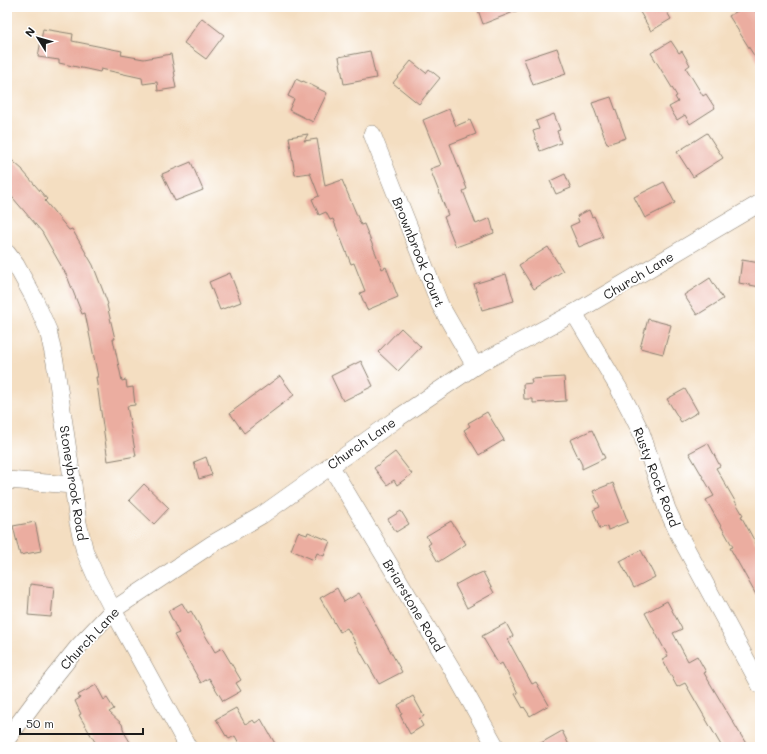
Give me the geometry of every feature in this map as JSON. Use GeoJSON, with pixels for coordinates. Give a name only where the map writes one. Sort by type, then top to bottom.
{"type":"FeatureCollection","features":[{"type":"Feature","properties":{"kind":"street","name":"Brownbrook Court"},"geometry":{"type":"LineString","coordinates":[[372,134],[440,305],[474,366]]}},
{"type":"Feature","properties":{"kind":"street","name":"Church Lane"},"geometry":{"type":"LineString","coordinates":[[7,739],[78,647],[113,610],[212,544],[262,515],[330,465],[474,366],[574,313],[760,203]]}},
{"type":"Feature","properties":{"kind":"street","name":"Stoneybrook Road"},"geometry":{"type":"LineString","coordinates":[[7,253],[34,298],[48,330],[55,362],[74,485],[78,524],[85,552],[113,610],[188,747]]}},
{"type":"Feature","properties":{"kind":"street","name":"Rusty Rock Road"},"geometry":{"type":"LineString","coordinates":[[574,313],[618,387],[641,432],[667,509],[680,537],[760,685]]}},
{"type":"Feature","properties":{"kind":"street","name":"Briarstone Road"},"geometry":{"type":"LineString","coordinates":[[330,465],[455,674],[496,747]]}},
{"type":"Feature","properties":{"kind":"street"},"geometry":{"type":"LineString","coordinates":[[7,480],[74,485]]}},
{"type":"Feature","properties":{"kind":"building"},"geometry":{"type":"Polygon","coordinates":[[[477,7],[524,7],[524,8],[483,24],[477,7]]]}},
{"type":"Feature","properties":{"kind":"building"},"geometry":{"type":"Polygon","coordinates":[[[637,7],[664,7],[671,19],[651,31],[637,7]]]}},
{"type":"Feature","properties":{"kind":"building"},"geometry":{"type":"Polygon","coordinates":[[[744,7],[753,7],[760,19],[760,65],[729,16],[744,7]]]}},
{"type":"Feature","properties":{"kind":"building"},"geometry":{"type":"Polygon","coordinates":[[[202,18],[224,35],[206,59],[184,43],[202,18]]]}},
{"type":"Feature","properties":{"kind":"building"},"geometry":{"type":"Polygon","coordinates":[[[43,29],[73,34],[72,41],[122,51],[121,55],[144,59],[171,54],[176,88],[158,91],[157,82],[143,84],[142,78],[101,69],[100,72],[59,63],[59,60],[38,57],[43,29]]]}},
{"type":"Feature","properties":{"kind":"building"},"geometry":{"type":"Polygon","coordinates":[[[671,41],[679,53],[682,51],[690,65],[686,68],[703,96],[706,94],[715,108],[690,124],[685,115],[677,120],[669,107],[678,102],[675,97],[677,96],[651,53],[671,41]]]}},
{"type":"Feature","properties":{"kind":"building"},"geometry":{"type":"Polygon","coordinates":[[[557,48],[566,74],[533,85],[524,59],[557,48]]]}},
{"type":"Feature","properties":{"kind":"building"},"geometry":{"type":"Polygon","coordinates":[[[370,51],[376,78],[344,84],[339,57],[370,51]]]}},
{"type":"Feature","properties":{"kind":"building"},"geometry":{"type":"Polygon","coordinates":[[[411,61],[426,73],[429,69],[440,78],[419,104],[393,83],[411,61]]]}},
{"type":"Feature","properties":{"kind":"building"},"geometry":{"type":"Polygon","coordinates":[[[296,79],[327,93],[313,122],[289,110],[294,99],[288,96],[296,79]]]}},
{"type":"Feature","properties":{"kind":"building"},"geometry":{"type":"Polygon","coordinates":[[[611,97],[626,138],[607,144],[592,103],[611,97]]]}},
{"type":"Feature","properties":{"kind":"building"},"geometry":{"type":"Polygon","coordinates":[[[449,109],[456,126],[470,120],[476,134],[450,144],[467,189],[463,191],[476,224],[490,218],[494,233],[456,247],[444,217],[448,215],[430,169],[441,165],[423,120],[449,109]]]}},
{"type":"Feature","properties":{"kind":"building"},"geometry":{"type":"Polygon","coordinates":[[[554,114],[560,130],[557,131],[561,143],[540,151],[533,131],[539,129],[536,121],[554,114]]]}},
{"type":"Feature","properties":{"kind":"building"},"geometry":{"type":"Polygon","coordinates":[[[707,133],[723,158],[693,177],[677,152],[707,133]]]}},
{"type":"Feature","properties":{"kind":"building"},"geometry":{"type":"Polygon","coordinates":[[[308,134],[304,141],[317,139],[325,186],[342,180],[361,225],[364,224],[382,269],[386,267],[398,297],[367,310],[360,293],[365,291],[354,263],[351,264],[333,219],[330,220],[326,212],[319,215],[312,199],[319,196],[310,173],[295,175],[289,137],[308,134]]]}},
{"type":"Feature","properties":{"kind":"building"},"geometry":{"type":"Polygon","coordinates":[[[7,156],[23,170],[47,199],[45,201],[69,230],[72,229],[93,265],[108,304],[115,339],[113,339],[122,381],[126,380],[127,388],[133,387],[135,405],[127,406],[136,456],[108,461],[96,377],[98,377],[85,313],[82,314],[67,276],[42,232],[7,191],[7,156]]]}},
{"type":"Feature","properties":{"kind":"building"},"geometry":{"type":"Polygon","coordinates":[[[191,162],[203,190],[175,201],[162,174],[191,162]]]}},
{"type":"Feature","properties":{"kind":"building"},"geometry":{"type":"Polygon","coordinates":[[[565,174],[571,188],[556,194],[550,181],[565,174]]]}},
{"type":"Feature","properties":{"kind":"building"},"geometry":{"type":"Polygon","coordinates":[[[664,182],[675,203],[645,218],[634,197],[664,182]]]}},
{"type":"Feature","properties":{"kind":"building"},"geometry":{"type":"Polygon","coordinates":[[[589,210],[592,217],[594,216],[603,237],[579,247],[570,226],[579,222],[577,216],[589,210]]]}},
{"type":"Feature","properties":{"kind":"building"},"geometry":{"type":"Polygon","coordinates":[[[548,247],[563,271],[534,289],[519,265],[548,247]]]}},
{"type":"Feature","properties":{"kind":"building"},"geometry":{"type":"Polygon","coordinates":[[[742,260],[760,263],[760,287],[739,283],[742,260]]]}},
{"type":"Feature","properties":{"kind":"building"},"geometry":{"type":"Polygon","coordinates":[[[230,273],[241,302],[220,310],[209,282],[230,273]]]}},
{"type":"Feature","properties":{"kind":"building"},"geometry":{"type":"Polygon","coordinates":[[[506,274],[514,301],[482,310],[474,284],[506,274]]]}},
{"type":"Feature","properties":{"kind":"building"},"geometry":{"type":"Polygon","coordinates":[[[710,278],[723,299],[697,315],[684,295],[710,278]]]}},
{"type":"Feature","properties":{"kind":"building"},"geometry":{"type":"Polygon","coordinates":[[[648,319],[671,325],[663,354],[640,348],[648,319]]]}},
{"type":"Feature","properties":{"kind":"building"},"geometry":{"type":"Polygon","coordinates":[[[401,328],[421,347],[398,371],[378,352],[401,328]]]}},
{"type":"Feature","properties":{"kind":"building"},"geometry":{"type":"Polygon","coordinates":[[[361,361],[373,386],[343,401],[331,376],[361,361]]]}},
{"type":"Feature","properties":{"kind":"building"},"geometry":{"type":"Polygon","coordinates":[[[280,376],[294,395],[244,433],[230,413],[280,376]]]}},
{"type":"Feature","properties":{"kind":"building"},"geometry":{"type":"Polygon","coordinates":[[[564,377],[566,401],[533,403],[533,399],[524,399],[523,384],[532,383],[531,379],[564,377]]]}},
{"type":"Feature","properties":{"kind":"building"},"geometry":{"type":"Polygon","coordinates":[[[685,389],[698,412],[681,422],[667,399],[685,389]]]}},
{"type":"Feature","properties":{"kind":"building"},"geometry":{"type":"Polygon","coordinates":[[[487,412],[504,440],[479,455],[464,430],[470,426],[468,423],[487,412]]]}},
{"type":"Feature","properties":{"kind":"building"},"geometry":{"type":"Polygon","coordinates":[[[592,430],[605,458],[582,469],[582,465],[570,440],[592,430]]]}},
{"type":"Feature","properties":{"kind":"building"},"geometry":{"type":"Polygon","coordinates":[[[708,443],[720,466],[716,468],[743,515],[741,516],[760,551],[760,602],[730,548],[733,547],[706,500],[714,496],[689,453],[708,443]]]}},
{"type":"Feature","properties":{"kind":"building"},"geometry":{"type":"Polygon","coordinates":[[[395,452],[412,474],[397,485],[394,480],[387,485],[374,468],[395,452]]]}},
{"type":"Feature","properties":{"kind":"building"},"geometry":{"type":"Polygon","coordinates":[[[206,457],[212,475],[199,479],[194,462],[206,457]]]}},
{"type":"Feature","properties":{"kind":"building"},"geometry":{"type":"Polygon","coordinates":[[[613,483],[628,522],[608,530],[607,526],[600,529],[593,510],[600,507],[593,491],[613,483]]]}},
{"type":"Feature","properties":{"kind":"building"},"geometry":{"type":"Polygon","coordinates":[[[144,484],[169,508],[154,524],[129,500],[144,484]]]}},
{"type":"Feature","properties":{"kind":"building"},"geometry":{"type":"Polygon","coordinates":[[[401,511],[409,524],[396,532],[388,519],[401,511]]]}},
{"type":"Feature","properties":{"kind":"building"},"geometry":{"type":"Polygon","coordinates":[[[451,521],[466,544],[438,562],[428,545],[431,543],[426,536],[451,521]]]}},
{"type":"Feature","properties":{"kind":"building"},"geometry":{"type":"Polygon","coordinates":[[[35,522],[41,551],[20,555],[13,526],[35,522]]]}},
{"type":"Feature","properties":{"kind":"building"},"geometry":{"type":"Polygon","coordinates":[[[298,532],[307,535],[308,532],[330,541],[324,556],[317,553],[314,560],[291,550],[298,532]]]}},
{"type":"Feature","properties":{"kind":"building"},"geometry":{"type":"Polygon","coordinates":[[[641,550],[655,577],[634,588],[620,561],[641,550]]]}},
{"type":"Feature","properties":{"kind":"building"},"geometry":{"type":"Polygon","coordinates":[[[483,572],[494,593],[467,608],[455,585],[473,575],[474,576],[483,572]]]}},
{"type":"Feature","properties":{"kind":"building"},"geometry":{"type":"Polygon","coordinates":[[[30,584],[54,587],[51,617],[28,615],[30,584]]]}},
{"type":"Feature","properties":{"kind":"building"},"geometry":{"type":"Polygon","coordinates":[[[337,588],[344,602],[359,593],[402,672],[379,684],[347,628],[340,632],[320,598],[337,588]]]}},
{"type":"Feature","properties":{"kind":"building"},"geometry":{"type":"Polygon","coordinates":[[[667,601],[682,629],[673,633],[688,661],[697,656],[706,672],[704,673],[748,747],[722,747],[685,683],[677,687],[662,659],[668,656],[645,613],[667,601]]]}},
{"type":"Feature","properties":{"kind":"building"},"geometry":{"type":"Polygon","coordinates":[[[182,603],[188,613],[191,611],[215,652],[222,648],[241,680],[236,683],[241,691],[223,701],[209,678],[201,683],[174,635],[179,633],[168,611],[182,603]]]}},
{"type":"Feature","properties":{"kind":"building"},"geometry":{"type":"Polygon","coordinates":[[[506,623],[513,636],[508,640],[532,684],[536,682],[549,705],[530,716],[524,707],[523,708],[515,694],[518,693],[502,663],[499,665],[482,636],[506,623]]]}},
{"type":"Feature","properties":{"kind":"building"},"geometry":{"type":"Polygon","coordinates":[[[96,685],[104,700],[107,698],[114,709],[109,712],[122,724],[124,732],[133,747],[98,747],[79,715],[81,714],[75,701],[80,698],[78,695],[96,685]]]}},
{"type":"Feature","properties":{"kind":"building"},"geometry":{"type":"Polygon","coordinates":[[[413,696],[424,716],[419,719],[423,726],[410,734],[400,715],[402,714],[398,705],[413,696]]]}},
{"type":"Feature","properties":{"kind":"building"},"geometry":{"type":"Polygon","coordinates":[[[236,708],[245,724],[253,720],[255,723],[261,719],[277,747],[241,747],[235,736],[229,739],[216,719],[236,708]]]}},
{"type":"Feature","properties":{"kind":"building"},"geometry":{"type":"Polygon","coordinates":[[[562,731],[570,747],[534,747],[562,731]]]}}]}
